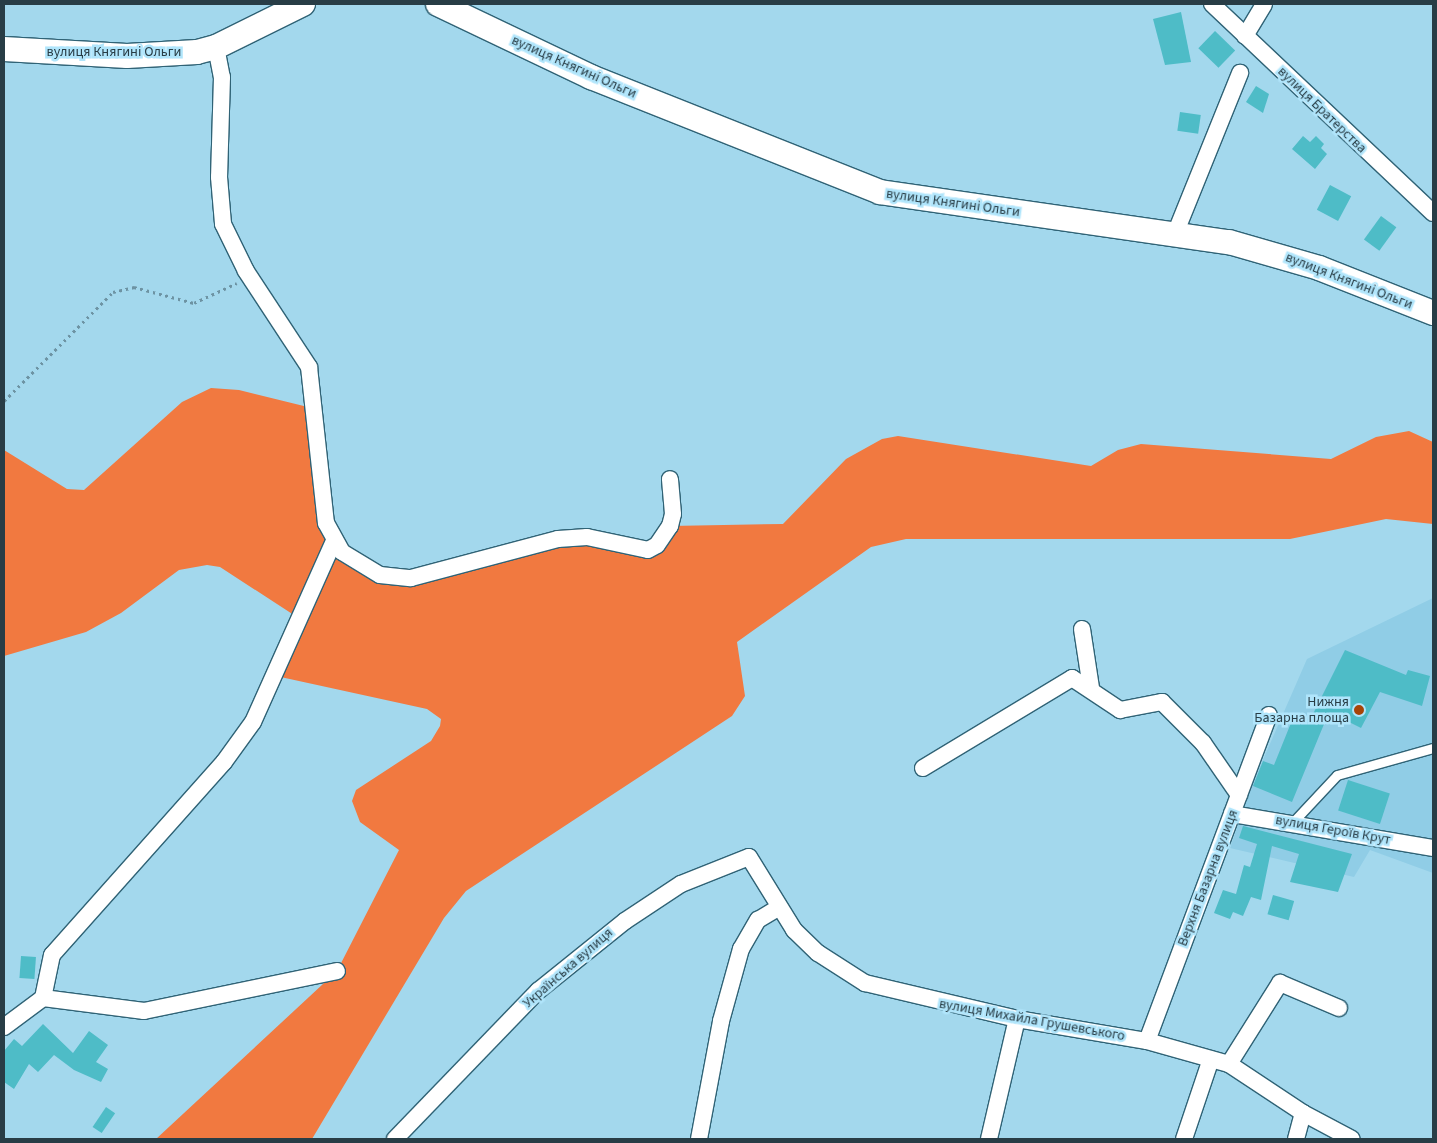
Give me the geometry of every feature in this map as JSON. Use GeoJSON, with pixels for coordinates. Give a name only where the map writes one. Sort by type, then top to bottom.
{"type":"FeatureCollection","features":[{"type":"Feature","properties":{"kind":"street","name":"вулиця Княгині Ольги"},"geometry":{"type":"LineString","coordinates":[[4,49],[127,56],[180,54],[216,47],[303,4]]}},
{"type":"Feature","properties":{"kind":"street","name":"вулиця Княгині Ольги"},"geometry":{"type":"LineString","coordinates":[[438,4],[591,77],[880,192],[1175,234],[1290,258],[1433,313]]}},
{"type":"Feature","properties":{"kind":"street","name":"вулиця Братерства"},"geometry":{"type":"LineString","coordinates":[[1212,4],[1433,213]]}},
{"type":"Feature","properties":{"kind":"street"},"geometry":{"type":"LineString","coordinates":[[1245,36],[1264,4]]}},
{"type":"Feature","properties":{"kind":"street"},"geometry":{"type":"LineString","coordinates":[[216,47],[223,94],[219,177],[223,224],[249,276],[309,368],[326,523],[334,541],[354,562],[369,570],[412,578],[558,539],[587,537],[648,550],[657,545],[670,526],[673,514],[670,479]]}},
{"type":"Feature","properties":{"kind":"street"},"geometry":{"type":"LineString","coordinates":[[1175,234],[1240,72]]}},
{"type":"Feature","properties":{"kind":"street"},"geometry":{"type":"LineString","coordinates":[[4,1027],[43,998],[52,955],[224,762],[253,722],[334,541]]}},
{"type":"Feature","properties":{"kind":"street"},"geometry":{"type":"LineString","coordinates":[[1082,629],[1091,688]]}},
{"type":"Feature","properties":{"kind":"street"},"geometry":{"type":"LineString","coordinates":[[923,768],[1072,678],[1091,688],[1120,710],[1162,702],[1203,743],[1239,796]]}},
{"type":"Feature","properties":{"kind":"street","name":"Верхня Базарна вулиця"},"geometry":{"type":"LineString","coordinates":[[1147,1041],[1269,715]]}},
{"type":"Feature","properties":{"kind":"street","name":"вулиця Героїв Крут"},"geometry":{"type":"LineString","coordinates":[[1232,814],[1293,822],[1433,848]]}},
{"type":"Feature","properties":{"kind":"street","name":"вулиця Михайла Грушевського"},"geometry":{"type":"LineString","coordinates":[[749,857],[778,908],[818,953],[865,984],[1017,1019],[1147,1041],[1228,1064],[1303,1113],[1352,1139]]}},
{"type":"Feature","properties":{"kind":"street","name":"Українська вулиця"},"geometry":{"type":"LineString","coordinates":[[395,1139],[538,991],[625,921],[681,884],[749,857]]}},
{"type":"Feature","properties":{"kind":"street"},"geometry":{"type":"LineString","coordinates":[[699,1139],[721,1021],[741,949],[758,920],[778,908]]}},
{"type":"Feature","properties":{"kind":"street"},"geometry":{"type":"LineString","coordinates":[[43,998],[144,1011],[337,972]]}},
{"type":"Feature","properties":{"kind":"street"},"geometry":{"type":"LineString","coordinates":[[1228,1064],[1280,983],[1340,1008]]}},
{"type":"Feature","properties":{"kind":"street"},"geometry":{"type":"LineString","coordinates":[[989,1139],[1017,1019]]}},
{"type":"Feature","properties":{"kind":"street"},"geometry":{"type":"LineString","coordinates":[[1184,1139],[1210,1059]]}},
{"type":"Feature","properties":{"kind":"street"},"geometry":{"type":"LineString","coordinates":[[1296,1139],[1303,1113]]}},
{"type":"Feature","properties":{"kind":"lane"},"geometry":{"type":"LineString","coordinates":[[1293,822],[1338,776],[1433,748]]}},
{"type":"Feature","properties":{"kind":"path"},"geometry":{"type":"LineString","coordinates":[[4,401],[113,292],[134,287],[194,303],[249,276]]}},
{"type":"Feature","properties":{"kind":"shaded area"},"geometry":{"type":"Polygon","coordinates":[[[211,388],[239,390],[316,409],[334,541],[394,578],[558,539],[639,550],[670,526],[783,524],[846,459],[882,439],[898,436],[1091,466],[1118,450],[1141,444],[1331,459],[1376,437],[1409,431],[1433,442],[1433,524],[1386,519],[1290,539],[906,539],[871,547],[737,642],[745,696],[732,716],[466,891],[444,918],[312,1139],[156,1139],[337,971],[399,850],[360,822],[352,801],[356,790],[431,741],[440,726],[441,719],[427,709],[276,676],[300,619],[220,567],[207,565],[179,570],[121,613],[86,632],[4,656],[4,450],[67,489],[84,490],[182,402],[211,388]]]}},
{"type":"Feature","properties":{"kind":"shaded area","name":"Нижня Базарна площа"},"geometry":{"type":"Polygon","coordinates":[[[1433,598],[1433,873],[1370,850],[1354,877],[1230,848],[1252,785],[1307,659],[1433,598]]]}},
{"type":"Feature","properties":{"kind":"building"},"geometry":{"type":"Polygon","coordinates":[[[1181,12],[1191,62],[1165,65],[1153,19],[1181,12]]]}},
{"type":"Feature","properties":{"kind":"building"},"geometry":{"type":"Polygon","coordinates":[[[1215,31],[1235,50],[1218,68],[1198,48],[1215,31]]]}},
{"type":"Feature","properties":{"kind":"building"},"geometry":{"type":"Polygon","coordinates":[[[1256,86],[1269,94],[1263,113],[1246,102],[1256,86]]]}},
{"type":"Feature","properties":{"kind":"building"},"geometry":{"type":"Polygon","coordinates":[[[1180,112],[1201,115],[1198,134],[1177,131],[1180,112]]]}},
{"type":"Feature","properties":{"kind":"building"},"geometry":{"type":"Polygon","coordinates":[[[1303,136],[1310,142],[1316,136],[1324,144],[1321,148],[1327,154],[1315,169],[1292,149],[1303,136]]]}},
{"type":"Feature","properties":{"kind":"building"},"geometry":{"type":"Polygon","coordinates":[[[1330,185],[1351,196],[1338,221],[1317,210],[1330,185]]]}},
{"type":"Feature","properties":{"kind":"building"},"geometry":{"type":"Polygon","coordinates":[[[1381,216],[1396,227],[1379,251],[1364,239],[1381,216]]]}},
{"type":"Feature","properties":{"kind":"building"},"geometry":{"type":"Polygon","coordinates":[[[1345,650],[1406,675],[1408,670],[1430,676],[1422,706],[1380,692],[1361,728],[1329,712],[1292,802],[1253,786],[1263,761],[1274,765],[1295,713],[1310,720],[1345,650]]]}},
{"type":"Feature","properties":{"kind":"building"},"geometry":{"type":"Polygon","coordinates":[[[1348,780],[1390,794],[1380,824],[1338,810],[1348,780]]]}},
{"type":"Feature","properties":{"kind":"building"},"geometry":{"type":"Polygon","coordinates":[[[1243,826],[1352,854],[1338,892],[1290,882],[1299,854],[1272,846],[1261,900],[1251,897],[1243,916],[1233,912],[1230,919],[1214,913],[1223,890],[1236,894],[1244,865],[1250,867],[1257,844],[1239,838],[1243,826]]]}},
{"type":"Feature","properties":{"kind":"building"},"geometry":{"type":"Polygon","coordinates":[[[1273,895],[1294,901],[1289,920],[1267,914],[1273,895]]]}},
{"type":"Feature","properties":{"kind":"building"},"geometry":{"type":"Polygon","coordinates":[[[21,956],[36,957],[34,979],[19,978],[21,956]]]}},
{"type":"Feature","properties":{"kind":"building"},"geometry":{"type":"Polygon","coordinates":[[[43,1024],[73,1053],[89,1031],[108,1045],[96,1062],[108,1069],[101,1082],[74,1070],[54,1055],[38,1072],[29,1064],[14,1089],[4,1082],[4,1051],[14,1039],[22,1046],[43,1024]]]}},
{"type":"Feature","properties":{"kind":"building"},"geometry":{"type":"Polygon","coordinates":[[[106,1107],[115,1113],[102,1133],[93,1127],[106,1107]]]}},
{"type":"Feature","properties":{"kind":"place","name":"Нижня Базарна площа"},"geometry":{"type":"Point","coordinates":[1359,710]}}]}
